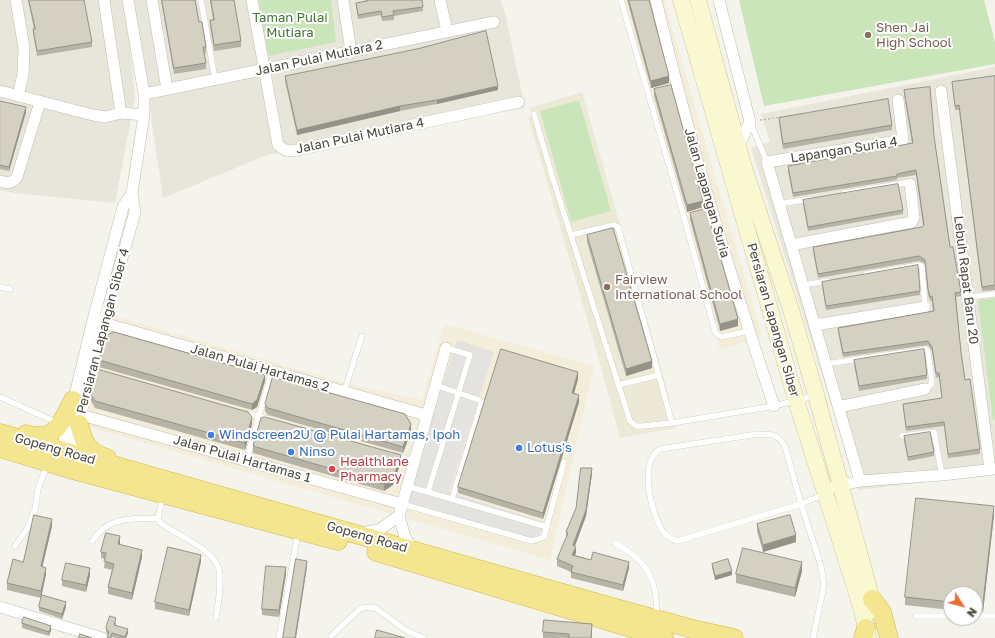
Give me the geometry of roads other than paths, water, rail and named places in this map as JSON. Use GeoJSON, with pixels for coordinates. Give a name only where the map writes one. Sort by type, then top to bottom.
{"type":"FeatureCollection","features":[{"type":"Feature","properties":{"kind":"highway"},"geometry":{"type":"LineString","coordinates":[[0,426],[41,438],[49,435],[60,424],[78,413],[83,439],[89,449],[97,455],[176,477],[187,486]]}},
{"type":"Feature","properties":{"kind":"highway","name":"Gopeng Road"},"geometry":{"type":"LineString","coordinates":[[0,433],[62,461],[163,494],[298,531],[664,638]]}},
{"type":"Feature","properties":{"kind":"highway","name":"Gopeng Road"},"geometry":{"type":"LineString","coordinates":[[0,448],[187,486],[656,619],[692,634],[734,638]]}},
{"type":"Feature","properties":{"kind":"highway"},"geometry":{"type":"LineString","coordinates":[[872,599],[882,612],[889,638]]}},
{"type":"Feature","properties":{"kind":"main road","name":"Persiaran Lapangan Siber"},"geometry":{"type":"LineString","coordinates":[[681,0],[738,170],[792,313],[842,485],[881,638]]}},
{"type":"Feature","properties":{"kind":"main road","name":"Persiaran Lapangan Siber"},"geometry":{"type":"LineString","coordinates":[[698,0],[738,147],[738,170],[796,400],[866,635]]}},
{"type":"Feature","properties":{"kind":"street"},"geometry":{"type":"LineString","coordinates":[[16,0],[24,48],[23,74],[18,96]]}},
{"type":"Feature","properties":{"kind":"street"},"geometry":{"type":"LineString","coordinates":[[104,0],[121,113]]}},
{"type":"Feature","properties":{"kind":"street","name":"Persiaran Lapangan Siber 4"},"geometry":{"type":"LineString","coordinates":[[62,461],[78,413],[95,370],[104,323],[135,212],[132,193],[144,115],[144,94],[128,0]]}},
{"type":"Feature","properties":{"kind":"street"},"geometry":{"type":"LineString","coordinates":[[152,0],[167,89]]}},
{"type":"Feature","properties":{"kind":"street","name":"Jalan Pulai Mutiara 4"},"geometry":{"type":"LineString","coordinates":[[252,0],[278,145],[285,150],[293,151],[519,102]]}},
{"type":"Feature","properties":{"kind":"street"},"geometry":{"type":"LineString","coordinates":[[343,0],[351,51]]}},
{"type":"Feature","properties":{"kind":"street"},"geometry":{"type":"LineString","coordinates":[[440,0],[447,31]]}},
{"type":"Feature","properties":{"kind":"street","name":"Jalan Lapangan Suria"},"geometry":{"type":"LineString","coordinates":[[656,0],[672,86],[708,210],[774,406]]}},
{"type":"Feature","properties":{"kind":"street"},"geometry":{"type":"LineString","coordinates":[[720,0],[750,122],[738,147]]}},
{"type":"Feature","properties":{"kind":"street","name":"Jalan Pulai Mutiara 2"},"geometry":{"type":"LineString","coordinates":[[144,94],[494,22]]}},
{"type":"Feature","properties":{"kind":"street"},"geometry":{"type":"LineString","coordinates":[[0,91],[93,115],[105,116],[121,113],[144,115]]}},
{"type":"Feature","properties":{"kind":"street","name":"Lebuh Rapat Baru 20"},"geometry":{"type":"LineString","coordinates":[[941,92],[968,297],[993,469]]}},
{"type":"Feature","properties":{"kind":"street","name":"Lapangan Suria 4"},"geometry":{"type":"LineString","coordinates":[[767,162],[903,140],[898,100]]}},
{"type":"Feature","properties":{"kind":"street"},"geometry":{"type":"LineString","coordinates":[[0,182],[12,182],[17,177],[40,102]]}},
{"type":"Feature","properties":{"kind":"street"},"geometry":{"type":"LineString","coordinates":[[767,162],[860,481]]}},
{"type":"Feature","properties":{"kind":"street"},"geometry":{"type":"LineString","coordinates":[[791,245],[912,222],[914,217],[910,184]]}},
{"type":"Feature","properties":{"kind":"street","name":"Persiaran Lapangan Siber 4"},"geometry":{"type":"LineString","coordinates":[[62,461],[78,413],[93,320],[123,207],[132,193]]}},
{"type":"Feature","properties":{"kind":"street"},"geometry":{"type":"LineString","coordinates":[[815,325],[925,307]]}},
{"type":"Feature","properties":{"kind":"street","name":"Jalan Pulai Hartamas 2"},"geometry":{"type":"LineString","coordinates":[[93,320],[426,416]]}},
{"type":"Feature","properties":{"kind":"street"},"geometry":{"type":"LineString","coordinates":[[413,550],[405,537],[399,516],[446,348]]}},
{"type":"Feature","properties":{"kind":"street"},"geometry":{"type":"LineString","coordinates":[[838,407],[925,389]]}},
{"type":"Feature","properties":{"kind":"street","name":"Jalan Pulai Hartamas 1"},"geometry":{"type":"LineString","coordinates":[[78,413],[402,504]]}},
{"type":"Feature","properties":{"kind":"street"},"geometry":{"type":"LineString","coordinates":[[824,492],[842,485],[860,481],[942,475],[993,469]]}},
{"type":"Feature","properties":{"kind":"street"},"geometry":{"type":"LineString","coordinates":[[352,532],[366,533],[379,530],[399,516]]}},
{"type":"Feature","properties":{"kind":"street"},"geometry":{"type":"LineString","coordinates":[[0,607],[102,638]]}},
{"type":"Feature","properties":{"kind":"lane"},"geometry":{"type":"LineString","coordinates":[[201,0],[215,79]]}},
{"type":"Feature","properties":{"kind":"lane"},"geometry":{"type":"LineString","coordinates":[[621,0],[684,217],[715,332],[721,337],[749,331]]}},
{"type":"Feature","properties":{"kind":"lane"},"geometry":{"type":"LineString","coordinates":[[648,93],[655,91]]}},
{"type":"Feature","properties":{"kind":"lane"},"geometry":{"type":"LineString","coordinates":[[534,114],[630,421],[636,426],[672,423],[774,406],[816,395]]}},
{"type":"Feature","properties":{"kind":"lane"},"geometry":{"type":"LineString","coordinates":[[750,122],[767,162]]}},
{"type":"Feature","properties":{"kind":"lane"},"geometry":{"type":"LineString","coordinates":[[834,195],[905,182],[910,184]]}},
{"type":"Feature","properties":{"kind":"lane"},"geometry":{"type":"LineString","coordinates":[[779,204],[819,198]]}},
{"type":"Feature","properties":{"kind":"lane"},"geometry":{"type":"LineString","coordinates":[[684,217],[691,215]]}},
{"type":"Feature","properties":{"kind":"lane"},"geometry":{"type":"LineString","coordinates":[[571,235],[614,225],[618,227],[672,423]]}},
{"type":"Feature","properties":{"kind":"lane"},"geometry":{"type":"LineString","coordinates":[[856,276],[920,265],[922,267],[925,307]]}},
{"type":"Feature","properties":{"kind":"lane"},"geometry":{"type":"LineString","coordinates":[[803,285],[833,280]]}},
{"type":"Feature","properties":{"kind":"lane"},"geometry":{"type":"LineString","coordinates":[[0,287],[10,290]]}},
{"type":"Feature","properties":{"kind":"lane"},"geometry":{"type":"LineString","coordinates":[[968,297],[995,294]]}},
{"type":"Feature","properties":{"kind":"lane"},"geometry":{"type":"LineString","coordinates":[[344,392],[362,336]]}},
{"type":"Feature","properties":{"kind":"lane"},"geometry":{"type":"LineString","coordinates":[[428,492],[470,356],[446,348]]}},
{"type":"Feature","properties":{"kind":"lane"},"geometry":{"type":"LineString","coordinates":[[826,364],[926,349],[928,352],[932,382],[930,386],[925,389]]}},
{"type":"Feature","properties":{"kind":"lane"},"geometry":{"type":"LineString","coordinates":[[246,461],[272,371]]}},
{"type":"Feature","properties":{"kind":"lane"},"geometry":{"type":"LineString","coordinates":[[618,385],[659,375]]}},
{"type":"Feature","properties":{"kind":"lane"},"geometry":{"type":"LineString","coordinates":[[435,385],[482,401],[452,499]]}},
{"type":"Feature","properties":{"kind":"lane"},"geometry":{"type":"LineString","coordinates":[[0,397],[46,416],[60,424]]}},
{"type":"Feature","properties":{"kind":"lane"},"geometry":{"type":"LineString","coordinates":[[236,410],[274,421]]}},
{"type":"Feature","properties":{"kind":"lane"},"geometry":{"type":"LineString","coordinates":[[902,436],[934,432],[942,475]]}},
{"type":"Feature","properties":{"kind":"lane"},"geometry":{"type":"LineString","coordinates":[[813,638],[824,585],[821,566],[800,504],[785,446],[780,438],[772,434],[758,434],[660,449],[654,453],[650,461],[649,491],[657,518],[668,538],[677,541],[800,504],[824,492]]}},
{"type":"Feature","properties":{"kind":"lane"},"geometry":{"type":"LineString","coordinates":[[384,453],[414,461]]}},
{"type":"Feature","properties":{"kind":"lane"},"geometry":{"type":"LineString","coordinates":[[15,546],[28,530],[35,510],[38,489],[62,461]]}},
{"type":"Feature","properties":{"kind":"lane"},"geometry":{"type":"LineString","coordinates":[[402,504],[532,541],[544,537],[564,462]]}},
{"type":"Feature","properties":{"kind":"lane"},"geometry":{"type":"LineString","coordinates":[[407,486],[547,527]]}},
{"type":"Feature","properties":{"kind":"lane"},"geometry":{"type":"LineString","coordinates":[[163,494],[158,518],[159,522],[195,544],[215,561],[219,569],[220,584],[216,618]]}},
{"type":"Feature","properties":{"kind":"lane"},"geometry":{"type":"LineString","coordinates":[[92,541],[100,529],[112,522],[158,518]]}},
{"type":"Feature","properties":{"kind":"lane"},"geometry":{"type":"LineString","coordinates":[[279,638],[298,531]]}},
{"type":"Feature","properties":{"kind":"lane"},"geometry":{"type":"LineString","coordinates":[[615,543],[628,550],[653,578],[658,598],[656,619]]}},
{"type":"Feature","properties":{"kind":"lane"},"geometry":{"type":"LineString","coordinates":[[331,636],[360,608],[374,607],[407,631],[424,638]]}},
{"type":"Feature","properties":{"kind":"lane"},"geometry":{"type":"LineString","coordinates":[[916,616],[943,616]]}},
{"type":"Feature","properties":{"kind":"lane"},"geometry":{"type":"LineString","coordinates":[[983,616],[995,616]]}},
{"type":"Feature","properties":{"kind":"place","name":"Shen Jai High School"},"geometry":{"type":"Point","coordinates":[868,35]}},
{"type":"Feature","properties":{"kind":"place","name":"Fairview International School"},"geometry":{"type":"Point","coordinates":[607,287]}},
{"type":"Feature","properties":{"kind":"place","name":"Windscreen2U @ Pulai Hartamas, Ipoh"},"geometry":{"type":"Point","coordinates":[211,435]}},
{"type":"Feature","properties":{"kind":"place","name":"Lotus's"},"geometry":{"type":"Point","coordinates":[519,448]}},
{"type":"Feature","properties":{"kind":"place","name":"Ninso"},"geometry":{"type":"Point","coordinates":[291,452]}},
{"type":"Feature","properties":{"kind":"place","name":"Healthlane Pharmacy"},"geometry":{"type":"Point","coordinates":[332,469]}},
{"type":"Feature","properties":{"kind":"park label","name":"Taman Pulai Mutiara"},"geometry":{"type":"Point","coordinates":[290,26]}}]}
